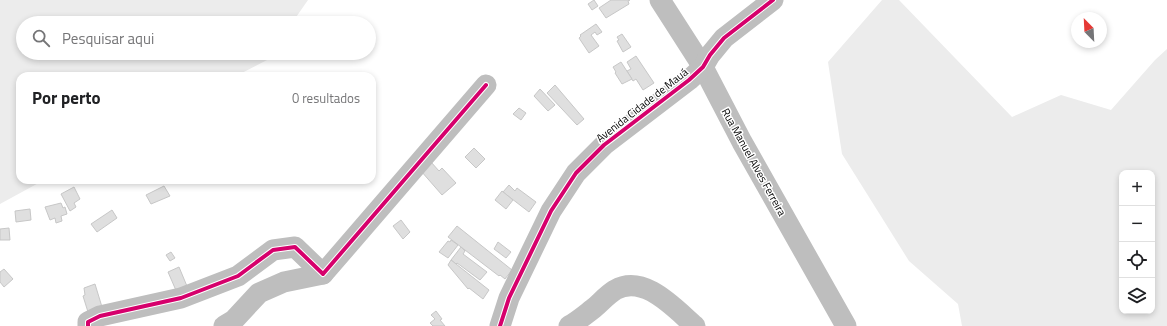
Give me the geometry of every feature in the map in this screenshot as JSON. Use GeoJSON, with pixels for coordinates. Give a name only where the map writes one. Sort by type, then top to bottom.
{"type":"FeatureCollection","features":[{"type":"Feature","properties":{"kind":"street","name":"Rua Manuel Alves Ferreira"},"geometry":{"type":"LineString","coordinates":[[660,0],[703,67],[742,142],[846,326]]}},
{"type":"Feature","properties":{"kind":"street","name":"Avenida Cidade de Mauá"},"geometry":{"type":"LineString","coordinates":[[500,326],[509,298],[551,211],[576,173],[604,145],[689,80],[703,67],[710,55],[724,38],[773,0]]}},
{"type":"Feature","properties":{"kind":"street"},"geometry":{"type":"LineString","coordinates":[[224,326],[234,320],[259,293],[284,282],[323,274],[486,85]]}},
{"type":"Feature","properties":{"kind":"street"},"geometry":{"type":"LineString","coordinates":[[88,326],[88,322],[100,316],[181,298],[238,276],[273,250],[295,247],[323,274]]}},
{"type":"Feature","properties":{"kind":"street"},"geometry":{"type":"LineString","coordinates":[[569,326],[594,308],[615,290],[628,285],[643,286],[656,294],[695,326]]}},
{"type":"Feature","properties":{"kind":"shaded area"},"geometry":{"type":"Polygon","coordinates":[[[0,0],[308,0],[297,16],[16,16],[16,60],[267,60],[244,72],[16,72],[16,184],[37,184],[0,204],[0,0]]]}},
{"type":"Feature","properties":{"kind":"shaded area"},"geometry":{"type":"Polygon","coordinates":[[[882,0],[899,0],[1012,117],[1061,95],[1111,110],[1155,60],[1167,49],[1167,326],[962,326],[958,304],[909,261],[842,154],[828,62],[882,0]]]}},
{"type":"Feature","properties":{"kind":"building"},"geometry":{"type":"Polygon","coordinates":[[[594,0],[598,6],[592,10],[588,4],[594,0]]]}},
{"type":"Feature","properties":{"kind":"building"},"geometry":{"type":"Polygon","coordinates":[[[611,0],[630,0],[628,1],[629,4],[606,18],[599,8],[611,0]]]}},
{"type":"Feature","properties":{"kind":"building"},"geometry":{"type":"Polygon","coordinates":[[[596,24],[602,32],[597,35],[595,32],[591,35],[599,46],[589,53],[579,38],[581,36],[580,35],[596,24]]]}},
{"type":"Feature","properties":{"kind":"building"},"geometry":{"type":"Polygon","coordinates":[[[622,34],[631,47],[623,52],[617,41],[619,40],[617,37],[622,34]]]}},
{"type":"Feature","properties":{"kind":"building"},"geometry":{"type":"Polygon","coordinates":[[[636,56],[654,83],[643,90],[636,79],[633,81],[627,71],[631,69],[627,62],[636,56]]]}},
{"type":"Feature","properties":{"kind":"building"},"geometry":{"type":"Polygon","coordinates":[[[621,62],[632,79],[622,84],[613,67],[621,62]]]}},
{"type":"Feature","properties":{"kind":"building"},"geometry":{"type":"Polygon","coordinates":[[[555,85],[584,119],[577,125],[547,93],[555,85]]]}},
{"type":"Feature","properties":{"kind":"building"},"geometry":{"type":"Polygon","coordinates":[[[540,89],[555,105],[548,111],[534,96],[540,89]]]}},
{"type":"Feature","properties":{"kind":"building"},"geometry":{"type":"Polygon","coordinates":[[[519,108],[526,113],[521,120],[513,114],[519,108]]]}},
{"type":"Feature","properties":{"kind":"building"},"geometry":{"type":"Polygon","coordinates":[[[474,148],[485,159],[476,168],[465,157],[474,148]]]}},
{"type":"Feature","properties":{"kind":"building"},"geometry":{"type":"Polygon","coordinates":[[[431,162],[439,171],[442,168],[456,183],[442,195],[421,171],[431,162]]]}},
{"type":"Feature","properties":{"kind":"building"},"geometry":{"type":"Polygon","coordinates":[[[509,185],[515,191],[517,188],[536,202],[529,212],[503,192],[509,185]]]}},
{"type":"Feature","properties":{"kind":"building"},"geometry":{"type":"Polygon","coordinates":[[[164,186],[170,196],[151,204],[146,195],[164,186]]]}},
{"type":"Feature","properties":{"kind":"building"},"geometry":{"type":"Polygon","coordinates":[[[74,187],[80,199],[74,203],[76,207],[70,211],[61,194],[74,187]]]}},
{"type":"Feature","properties":{"kind":"building"},"geometry":{"type":"Polygon","coordinates":[[[502,191],[513,200],[506,209],[495,200],[502,191]]]}},
{"type":"Feature","properties":{"kind":"building"},"geometry":{"type":"Polygon","coordinates":[[[61,203],[63,208],[65,207],[67,214],[61,216],[62,221],[56,223],[55,218],[50,220],[45,207],[61,203]]]}},
{"type":"Feature","properties":{"kind":"building"},"geometry":{"type":"Polygon","coordinates":[[[30,209],[31,220],[16,222],[15,211],[30,209]]]}},
{"type":"Feature","properties":{"kind":"building"},"geometry":{"type":"Polygon","coordinates":[[[112,210],[117,218],[97,232],[91,224],[112,210]]]}},
{"type":"Feature","properties":{"kind":"building"},"geometry":{"type":"Polygon","coordinates":[[[401,220],[410,232],[403,239],[393,226],[401,220]]]}},
{"type":"Feature","properties":{"kind":"building"},"geometry":{"type":"Polygon","coordinates":[[[457,226],[512,270],[505,279],[448,237],[457,226]]]}},
{"type":"Feature","properties":{"kind":"building"},"geometry":{"type":"Polygon","coordinates":[[[9,228],[10,240],[0,240],[0,229],[9,228]]]}},
{"type":"Feature","properties":{"kind":"building"},"geometry":{"type":"Polygon","coordinates":[[[451,240],[458,245],[448,258],[439,252],[448,241],[450,242],[451,240]]]}},
{"type":"Feature","properties":{"kind":"building"},"geometry":{"type":"Polygon","coordinates":[[[498,242],[511,252],[506,258],[494,249],[498,242]]]}},
{"type":"Feature","properties":{"kind":"building"},"geometry":{"type":"Polygon","coordinates":[[[461,247],[465,251],[463,254],[487,272],[480,280],[451,260],[461,247]]]}},
{"type":"Feature","properties":{"kind":"building"},"geometry":{"type":"Polygon","coordinates":[[[171,252],[175,258],[170,261],[166,255],[171,252]]]}},
{"type":"Feature","properties":{"kind":"building"},"geometry":{"type":"Polygon","coordinates":[[[451,260],[489,290],[483,299],[469,288],[468,289],[448,265],[451,260]]]}},
{"type":"Feature","properties":{"kind":"building"},"geometry":{"type":"Polygon","coordinates":[[[179,267],[189,291],[178,295],[168,272],[179,267]]]}},
{"type":"Feature","properties":{"kind":"building"},"geometry":{"type":"Polygon","coordinates":[[[4,269],[13,279],[4,287],[0,282],[0,272],[4,269]]]}},
{"type":"Feature","properties":{"kind":"building"},"geometry":{"type":"Polygon","coordinates":[[[95,284],[102,307],[88,312],[83,296],[85,295],[84,288],[95,284]]]}},
{"type":"Feature","properties":{"kind":"building"},"geometry":{"type":"Polygon","coordinates":[[[436,311],[442,319],[440,320],[445,326],[433,326],[430,323],[435,319],[431,315],[436,311]]]}},
{"type":"Feature","properties":{"kind":"cycle path"},"geometry":{"type":"LineString","coordinates":[[500,326],[509,298],[551,211],[576,173],[604,145],[689,80],[703,67],[710,55],[724,38],[773,0]]}},
{"type":"Feature","properties":{"kind":"cycle path"},"geometry":{"type":"LineString","coordinates":[[88,326],[88,322],[100,316],[181,298],[238,276],[273,250],[295,247],[323,274],[486,85]]}}]}
